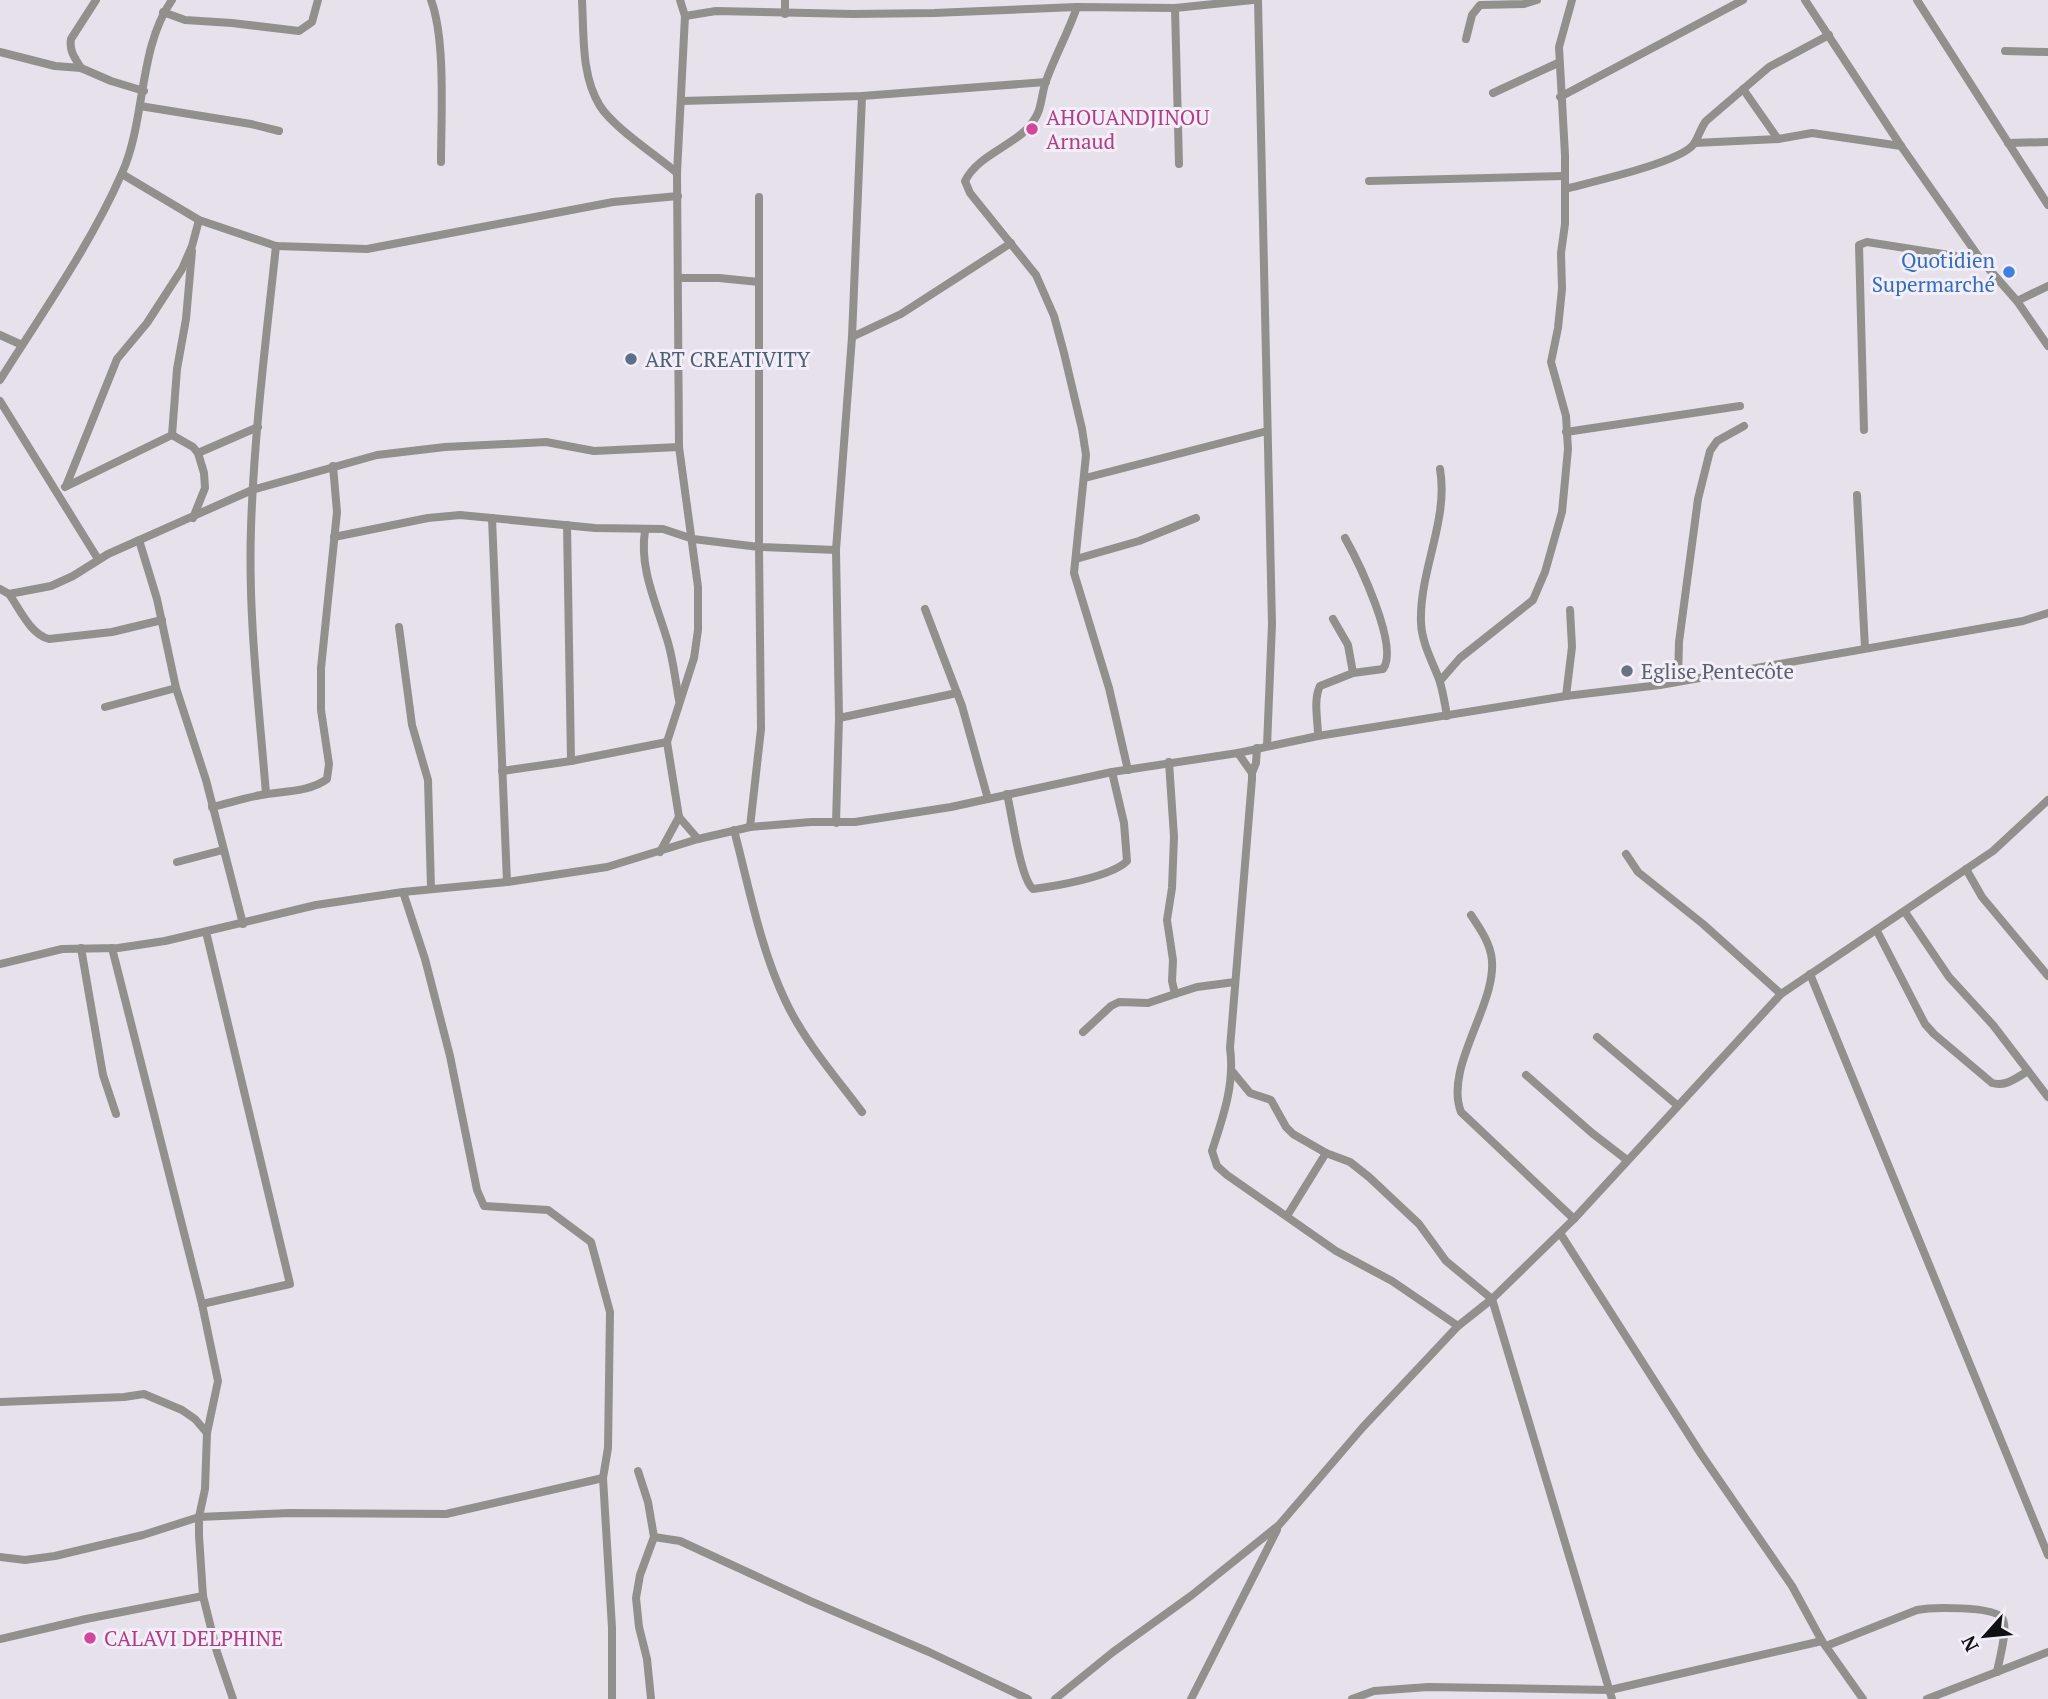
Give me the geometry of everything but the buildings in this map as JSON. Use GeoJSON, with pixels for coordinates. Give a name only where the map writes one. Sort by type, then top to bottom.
{"type":"FeatureCollection","features":[{"type":"Feature","properties":{"kind":"street"},"geometry":{"type":"LineString","coordinates":[[82,68],[69,46],[96,0]]}},
{"type":"Feature","properties":{"kind":"street"},"geometry":{"type":"LineString","coordinates":[[0,380],[81,250],[122,174],[144,91],[156,29],[172,0]]}},
{"type":"Feature","properties":{"kind":"street"},"geometry":{"type":"LineString","coordinates":[[163,12],[186,20],[299,31],[312,22],[318,0]]}},
{"type":"Feature","properties":{"kind":"street"},"geometry":{"type":"LineString","coordinates":[[431,0],[437,16],[440,53],[441,162]]}},
{"type":"Feature","properties":{"kind":"street"},"geometry":{"type":"LineString","coordinates":[[582,0],[587,73],[601,107],[612,120],[677,173]]}},
{"type":"Feature","properties":{"kind":"street"},"geometry":{"type":"LineString","coordinates":[[680,0],[685,16],[677,173],[680,447],[698,587],[698,630],[694,658],[667,742],[679,817],[698,839]]}},
{"type":"Feature","properties":{"kind":"street"},"geometry":{"type":"LineString","coordinates":[[785,0],[785,14]]}},
{"type":"Feature","properties":{"kind":"street"},"geometry":{"type":"LineString","coordinates":[[685,16],[716,11],[785,14],[934,13],[1106,4],[1175,8],[1191,3],[1253,0]]}},
{"type":"Feature","properties":{"kind":"street"},"geometry":{"type":"LineString","coordinates":[[1258,0],[1272,624],[1267,746]]}},
{"type":"Feature","properties":{"kind":"street"},"geometry":{"type":"LineString","coordinates":[[1466,39],[1472,15],[1480,5],[1524,4],[1537,0]]}},
{"type":"Feature","properties":{"kind":"street"},"geometry":{"type":"LineString","coordinates":[[1440,681],[1460,658],[1533,600],[1545,572],[1562,512],[1568,449],[1566,416],[1551,362],[1562,289],[1561,253],[1565,223],[1566,155],[1558,63],[1559,47],[1572,0]]}},
{"type":"Feature","properties":{"kind":"street"},"geometry":{"type":"LineString","coordinates":[[1560,97],[1743,0]]}},
{"type":"Feature","properties":{"kind":"street"},"geometry":{"type":"LineString","coordinates":[[1805,0],[1900,146],[1981,260],[2017,301],[2048,346]]}},
{"type":"Feature","properties":{"kind":"street"},"geometry":{"type":"LineString","coordinates":[[1917,0],[2048,205]]}},
{"type":"Feature","properties":{"kind":"street"},"geometry":{"type":"LineString","coordinates":[[1077,7],[1046,82],[1042,107],[1026,130],[969,172],[965,181],[970,193],[1036,275],[1054,316],[1086,455],[1074,573],[1119,727],[1128,770]]}},
{"type":"Feature","properties":{"kind":"street"},"geometry":{"type":"LineString","coordinates":[[1175,8],[1180,164]]}},
{"type":"Feature","properties":{"kind":"street"},"geometry":{"type":"LineString","coordinates":[[1565,189],[1679,156],[1695,143],[1698,132],[1706,121],[1769,67],[1829,36]]}},
{"type":"Feature","properties":{"kind":"street"},"geometry":{"type":"LineString","coordinates":[[2005,51],[2048,52]]}},
{"type":"Feature","properties":{"kind":"street"},"geometry":{"type":"LineString","coordinates":[[0,52],[55,66],[82,68],[144,91]]}},
{"type":"Feature","properties":{"kind":"street"},"geometry":{"type":"LineString","coordinates":[[1493,93],[1558,63]]}},
{"type":"Feature","properties":{"kind":"street"},"geometry":{"type":"LineString","coordinates":[[681,101],[862,96],[1046,82]]}},
{"type":"Feature","properties":{"kind":"street"},"geometry":{"type":"LineString","coordinates":[[1742,89],[1778,139]]}},
{"type":"Feature","properties":{"kind":"street"},"geometry":{"type":"LineString","coordinates":[[836,822],[839,718],[836,550],[852,337],[862,96]]}},
{"type":"Feature","properties":{"kind":"street"},"geometry":{"type":"LineString","coordinates":[[140,106],[279,131]]}},
{"type":"Feature","properties":{"kind":"street"},"geometry":{"type":"LineString","coordinates":[[1695,143],[1778,139],[1812,133],[1900,146]]}},
{"type":"Feature","properties":{"kind":"street"},"geometry":{"type":"LineString","coordinates":[[2008,143],[2048,142]]}},
{"type":"Feature","properties":{"kind":"street"},"geometry":{"type":"LineString","coordinates":[[122,174],[199,220],[276,246],[367,249],[613,202],[678,196]]}},
{"type":"Feature","properties":{"kind":"street"},"geometry":{"type":"LineString","coordinates":[[1369,181],[1564,176]]}},
{"type":"Feature","properties":{"kind":"street"},"geometry":{"type":"LineString","coordinates":[[750,827],[761,729],[759,197]]}},
{"type":"Feature","properties":{"kind":"street"},"geometry":{"type":"LineString","coordinates":[[66,486],[117,359],[147,323],[182,269],[199,220]]}},
{"type":"Feature","properties":{"kind":"street"},"geometry":{"type":"LineString","coordinates":[[1864,430],[1859,245],[1867,242],[1981,260]]}},
{"type":"Feature","properties":{"kind":"street"},"geometry":{"type":"LineString","coordinates":[[852,337],[901,314],[1011,243]]}},
{"type":"Feature","properties":{"kind":"street"},"geometry":{"type":"LineString","coordinates":[[172,435],[177,369],[191,276],[192,246]]}},
{"type":"Feature","properties":{"kind":"street"},"geometry":{"type":"LineString","coordinates":[[266,794],[251,602],[252,490],[276,246]]}},
{"type":"Feature","properties":{"kind":"street"},"geometry":{"type":"LineString","coordinates":[[679,278],[759,282]]}},
{"type":"Feature","properties":{"kind":"street"},"geometry":{"type":"LineString","coordinates":[[2017,301],[2048,286]]}},
{"type":"Feature","properties":{"kind":"street"},"geometry":{"type":"LineString","coordinates":[[0,335],[22,345]]}},
{"type":"Feature","properties":{"kind":"street"},"geometry":{"type":"LineString","coordinates":[[0,401],[98,559]]}},
{"type":"Feature","properties":{"kind":"street"},"geometry":{"type":"LineString","coordinates":[[1566,432],[1740,406]]}},
{"type":"Feature","properties":{"kind":"street"},"geometry":{"type":"LineString","coordinates":[[1678,680],[1679,642],[1698,499],[1710,451],[1717,441],[1744,426]]}},
{"type":"Feature","properties":{"kind":"street"},"geometry":{"type":"LineString","coordinates":[[198,453],[258,427]]}},
{"type":"Feature","properties":{"kind":"street"},"geometry":{"type":"LineString","coordinates":[[1085,478],[1267,431]]}},
{"type":"Feature","properties":{"kind":"street"},"geometry":{"type":"LineString","coordinates":[[172,435],[198,453],[206,482],[193,518]]}},
{"type":"Feature","properties":{"kind":"street"},"geometry":{"type":"LineString","coordinates":[[58,493],[66,486],[172,435]]}},
{"type":"Feature","properties":{"kind":"street"},"geometry":{"type":"LineString","coordinates":[[9,594],[51,586],[73,576],[98,559],[252,490],[377,454],[445,447],[546,442],[594,451],[680,447]]}},
{"type":"Feature","properties":{"kind":"street"},"geometry":{"type":"LineString","coordinates":[[212,807],[316,785],[323,782],[328,773],[321,710],[321,668],[337,492],[333,466]]}},
{"type":"Feature","properties":{"kind":"street"},"geometry":{"type":"LineString","coordinates":[[1440,469],[1441,495],[1424,583],[1421,625],[1424,643],[1440,681],[1447,716]]}},
{"type":"Feature","properties":{"kind":"street"},"geometry":{"type":"LineString","coordinates":[[1857,495],[1865,648]]}},
{"type":"Feature","properties":{"kind":"street"},"geometry":{"type":"LineString","coordinates":[[334,537],[429,518],[460,515],[645,531],[663,529],[693,539],[760,547],[836,550]]}},
{"type":"Feature","properties":{"kind":"street"},"geometry":{"type":"LineString","coordinates":[[492,518],[506,882]]}},
{"type":"Feature","properties":{"kind":"street"},"geometry":{"type":"LineString","coordinates":[[1076,559],[1139,541],[1196,518]]}},
{"type":"Feature","properties":{"kind":"street"},"geometry":{"type":"LineString","coordinates":[[567,525],[571,761]]}},
{"type":"Feature","properties":{"kind":"street"},"geometry":{"type":"LineString","coordinates":[[645,531],[646,559],[653,601],[667,638],[679,703]]}},
{"type":"Feature","properties":{"kind":"street"},"geometry":{"type":"LineString","coordinates":[[1318,736],[1317,690],[1326,682],[1353,673],[1383,669],[1387,664],[1387,649],[1380,619],[1371,592],[1345,538]]}},
{"type":"Feature","properties":{"kind":"street"},"geometry":{"type":"LineString","coordinates":[[139,540],[162,620],[176,688],[206,780],[243,924]]}},
{"type":"Feature","properties":{"kind":"street"},"geometry":{"type":"LineString","coordinates":[[0,589],[9,594],[33,629],[41,637],[49,639],[113,632],[162,620]]}},
{"type":"Feature","properties":{"kind":"street"},"geometry":{"type":"LineString","coordinates":[[925,609],[957,693],[988,799]]}},
{"type":"Feature","properties":{"kind":"street"},"geometry":{"type":"LineString","coordinates":[[1566,696],[1572,647],[1570,610]]}},
{"type":"Feature","properties":{"kind":"street"},"geometry":{"type":"LineString","coordinates":[[0,964],[62,949],[112,948],[165,941],[316,905],[607,867],[698,839],[750,827],[855,822],[988,799],[1169,762],[1238,753],[1318,736],[1566,696],[1660,685],[2023,621],[2048,613]]}},
{"type":"Feature","properties":{"kind":"street"},"geometry":{"type":"LineString","coordinates":[[1333,619],[1348,645],[1353,673]]}},
{"type":"Feature","properties":{"kind":"street"},"geometry":{"type":"LineString","coordinates":[[400,627],[412,724],[428,780],[430,889]]}},
{"type":"Feature","properties":{"kind":"street"},"geometry":{"type":"LineString","coordinates":[[106,707],[176,688]]}},
{"type":"Feature","properties":{"kind":"street"},"geometry":{"type":"LineString","coordinates":[[839,718],[957,693]]}},
{"type":"Feature","properties":{"kind":"street"},"geometry":{"type":"LineString","coordinates":[[502,771],[667,742]]}},
{"type":"Feature","properties":{"kind":"street"},"geometry":{"type":"LineString","coordinates":[[1257,748],[1252,773],[1235,982],[1230,1048],[1232,1071],[1229,1095],[1212,1151],[1213,1158],[1227,1175],[1336,1251],[1392,1281],[1458,1326]]}},
{"type":"Feature","properties":{"kind":"street"},"geometry":{"type":"LineString","coordinates":[[1238,753],[1252,773]]}},
{"type":"Feature","properties":{"kind":"street"},"geometry":{"type":"LineString","coordinates":[[1169,762],[1174,837],[1172,888],[1167,920],[1175,994]]}},
{"type":"Feature","properties":{"kind":"street"},"geometry":{"type":"LineString","coordinates":[[1007,794],[1028,885],[1033,889],[1056,886],[1111,872],[1127,862],[1124,823],[1112,772]]}},
{"type":"Feature","properties":{"kind":"street"},"geometry":{"type":"LineString","coordinates":[[1055,1699],[1112,1651],[1192,1595],[1279,1525],[1363,1427],[1458,1326],[1492,1299],[1574,1219],[1781,994],[1993,851],[2048,800]]}},
{"type":"Feature","properties":{"kind":"street"},"geometry":{"type":"LineString","coordinates":[[660,852],[679,817]]}},
{"type":"Feature","properties":{"kind":"street"},"geometry":{"type":"LineString","coordinates":[[734,830],[771,967],[786,1003],[807,1037],[862,1112]]}},
{"type":"Feature","properties":{"kind":"street"},"geometry":{"type":"LineString","coordinates":[[177,862],[223,850]]}},
{"type":"Feature","properties":{"kind":"street"},"geometry":{"type":"LineString","coordinates":[[1626,854],[1638,872],[1703,924],[1781,994]]}},
{"type":"Feature","properties":{"kind":"street"},"geometry":{"type":"LineString","coordinates":[[1966,869],[1982,897],[2048,976]]}},
{"type":"Feature","properties":{"kind":"street"},"geometry":{"type":"LineString","coordinates":[[403,892],[425,959],[450,1056],[477,1191],[484,1206],[548,1210],[591,1242],[610,1312],[608,1448],[603,1478],[612,1629],[612,1699]]}},
{"type":"Feature","properties":{"kind":"street"},"geometry":{"type":"LineString","coordinates":[[1905,912],[1949,977],[1993,1025],[2048,1097]]}},
{"type":"Feature","properties":{"kind":"street"},"geometry":{"type":"LineString","coordinates":[[1471,915],[1484,935],[1491,953],[1492,967],[1482,1007],[1467,1047],[1456,1099],[1461,1112],[1574,1219]]}},
{"type":"Feature","properties":{"kind":"street"},"geometry":{"type":"LineString","coordinates":[[1877,931],[1925,1024],[1934,1034],[1992,1083],[2006,1084],[2028,1071]]}},
{"type":"Feature","properties":{"kind":"street"},"geometry":{"type":"LineString","coordinates":[[202,1304],[290,1284],[207,936]]}},
{"type":"Feature","properties":{"kind":"street"},"geometry":{"type":"LineString","coordinates":[[81,948],[103,1075],[116,1114]]}},
{"type":"Feature","properties":{"kind":"street"},"geometry":{"type":"LineString","coordinates":[[112,948],[202,1304],[218,1381],[208,1433],[205,1489],[199,1517],[202,1596],[233,1699]]}},
{"type":"Feature","properties":{"kind":"street"},"geometry":{"type":"LineString","coordinates":[[1810,974],[2048,1555]]}},
{"type":"Feature","properties":{"kind":"street"},"geometry":{"type":"LineString","coordinates":[[1083,1032],[1119,1002],[1148,1003],[1197,987],[1235,982]]}},
{"type":"Feature","properties":{"kind":"street"},"geometry":{"type":"LineString","coordinates":[[1597,1037],[1677,1105]]}},
{"type":"Feature","properties":{"kind":"street"},"geometry":{"type":"LineString","coordinates":[[1232,1071],[1250,1093],[1271,1100],[1293,1134],[1326,1153],[1350,1162],[1369,1177],[1419,1224],[1446,1261],[1492,1299],[1612,1699]]}},
{"type":"Feature","properties":{"kind":"street"},"geometry":{"type":"LineString","coordinates":[[1526,1075],[1627,1160]]}},
{"type":"Feature","properties":{"kind":"street"},"geometry":{"type":"LineString","coordinates":[[1287,1216],[1326,1153]]}},
{"type":"Feature","properties":{"kind":"street"},"geometry":{"type":"LineString","coordinates":[[1560,1233],[1702,1454],[1791,1586],[1824,1644],[1863,1699]]}},
{"type":"Feature","properties":{"kind":"street"},"geometry":{"type":"LineString","coordinates":[[0,1402],[144,1394],[182,1410],[208,1433]]}},
{"type":"Feature","properties":{"kind":"street"},"geometry":{"type":"LineString","coordinates":[[638,1471],[648,1502],[654,1537],[640,1574],[636,1598],[639,1627],[648,1659],[651,1699]]}},
{"type":"Feature","properties":{"kind":"street"},"geometry":{"type":"LineString","coordinates":[[0,1556],[25,1560],[55,1556],[143,1535],[199,1517],[289,1513],[446,1514],[603,1478]]}},
{"type":"Feature","properties":{"kind":"street"},"geometry":{"type":"LineString","coordinates":[[1191,1699],[1279,1525]]}},
{"type":"Feature","properties":{"kind":"street"},"geometry":{"type":"LineString","coordinates":[[654,1537],[680,1541],[797,1595],[929,1651],[1028,1699]]}},
{"type":"Feature","properties":{"kind":"street"},"geometry":{"type":"LineString","coordinates":[[0,1639],[202,1596]]}},
{"type":"Feature","properties":{"kind":"street"},"geometry":{"type":"LineString","coordinates":[[1352,1699],[1374,1690],[1428,1687],[1609,1690],[1824,1644],[1928,1608],[1985,1610],[2002,1618],[2005,1628],[1997,1672]]}},
{"type":"Feature","properties":{"kind":"street"},"geometry":{"type":"LineString","coordinates":[[1927,1699],[2048,1652]]}},
{"type":"Feature","properties":{"kind":"place","name":"AHOUANDJINOU Arnaud"},"geometry":{"type":"Point","coordinates":[1032,129]}},
{"type":"Feature","properties":{"kind":"place","name":"Quotidien Supermarché"},"geometry":{"type":"Point","coordinates":[2009,272]}},
{"type":"Feature","properties":{"kind":"place","name":"ART CREATIVITY"},"geometry":{"type":"Point","coordinates":[631,359]}},
{"type":"Feature","properties":{"kind":"place","name":"Eglise Pentecôte"},"geometry":{"type":"Point","coordinates":[1627,671]}},
{"type":"Feature","properties":{"kind":"place","name":"CALAVI DELPHINE"},"geometry":{"type":"Point","coordinates":[90,1638]}}]}
